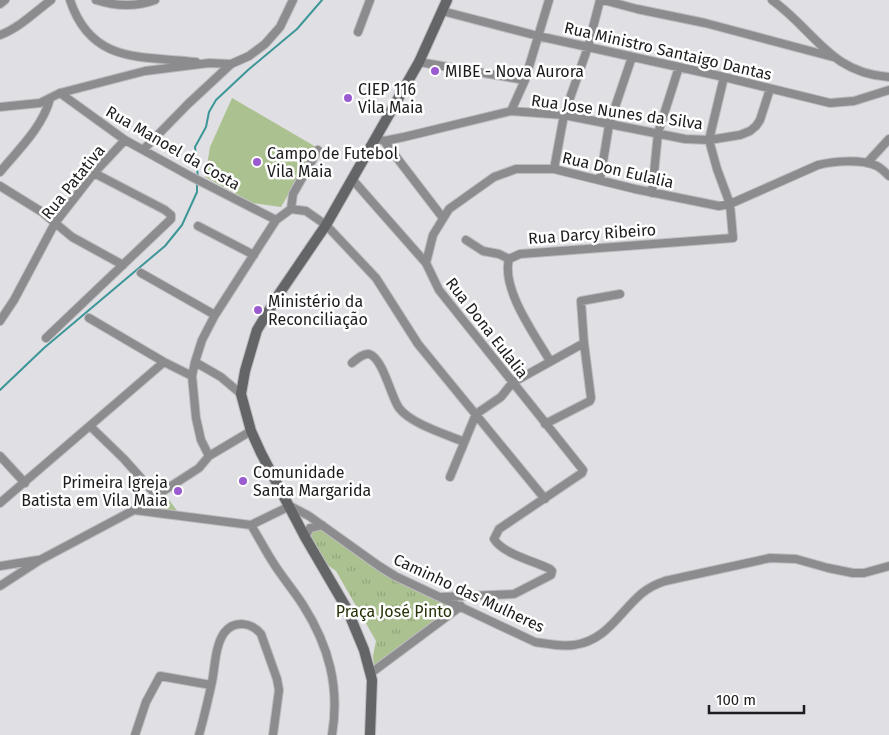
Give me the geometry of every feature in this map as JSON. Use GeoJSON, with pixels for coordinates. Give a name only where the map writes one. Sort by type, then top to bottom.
{"type":"FeatureCollection","features":[{"type":"Feature","properties":{"kind":"street"},"geometry":{"type":"LineString","coordinates":[[0,4],[5,0]]}},
{"type":"Feature","properties":{"kind":"street"},"geometry":{"type":"LineString","coordinates":[[0,34],[15,27],[51,0]]}},
{"type":"Feature","properties":{"kind":"street"},"geometry":{"type":"LineString","coordinates":[[70,0],[86,32],[112,51],[134,56],[231,64]]}},
{"type":"Feature","properties":{"kind":"street"},"geometry":{"type":"LineString","coordinates":[[96,0],[129,5],[156,0]]}},
{"type":"Feature","properties":{"kind":"street"},"geometry":{"type":"LineString","coordinates":[[143,150],[231,64],[249,56],[265,44],[280,27],[293,0]]}},
{"type":"Feature","properties":{"kind":"street"},"geometry":{"type":"LineString","coordinates":[[358,32],[370,0]]}},
{"type":"Feature","properties":{"kind":"street"},"geometry":{"type":"LineString","coordinates":[[370,735],[371,673],[356,627],[305,538],[252,431],[241,394],[245,371],[257,330],[326,225],[352,179],[380,139],[419,62],[446,0]]}},
{"type":"Feature","properties":{"kind":"street"},"geometry":{"type":"LineString","coordinates":[[511,111],[525,80],[550,0]]}},
{"type":"Feature","properties":{"kind":"street"},"geometry":{"type":"LineString","coordinates":[[554,169],[564,115],[602,0],[705,23],[833,57],[855,70],[870,75],[889,77]]}},
{"type":"Feature","properties":{"kind":"street"},"geometry":{"type":"LineString","coordinates":[[772,0],[796,18],[833,57]]}},
{"type":"Feature","properties":{"kind":"street","name":"Rua Ministro Santaigo Dantas"},"geometry":{"type":"LineString","coordinates":[[442,11],[538,36],[724,77],[830,103],[854,101],[889,90]]}},
{"type":"Feature","properties":{"kind":"street"},"geometry":{"type":"LineString","coordinates":[[600,180],[609,125],[632,56]]}},
{"type":"Feature","properties":{"kind":"street"},"geometry":{"type":"LineString","coordinates":[[419,62],[525,80]]}},
{"type":"Feature","properties":{"kind":"street"},"geometry":{"type":"LineString","coordinates":[[0,107],[31,104],[50,99],[60,93],[145,71],[209,63]]}},
{"type":"Feature","properties":{"kind":"street"},"geometry":{"type":"LineString","coordinates":[[652,192],[658,133],[679,67]]}},
{"type":"Feature","properties":{"kind":"street"},"geometry":{"type":"LineString","coordinates":[[724,77],[709,140],[730,204],[818,165],[831,162],[867,163],[880,168],[889,176]]}},
{"type":"Feature","properties":{"kind":"street","name":"Rua Jose Nunes da Silva"},"geometry":{"type":"LineString","coordinates":[[380,139],[511,111],[564,115],[685,140],[709,140],[740,135],[756,126],[760,120],[770,89]]}},
{"type":"Feature","properties":{"kind":"street","name":"Rua Manoel da Costa"},"geometry":{"type":"LineString","coordinates":[[60,93],[143,150],[276,220]]}},
{"type":"Feature","properties":{"kind":"street"},"geometry":{"type":"LineString","coordinates":[[0,172],[37,127],[47,110],[50,99]]}},
{"type":"Feature","properties":{"kind":"street"},"geometry":{"type":"LineString","coordinates":[[380,139],[443,218]]}},
{"type":"Feature","properties":{"kind":"street"},"geometry":{"type":"LineString","coordinates":[[867,163],[889,139]]}},
{"type":"Feature","properties":{"kind":"street","name":"Rua Patativa"},"geometry":{"type":"LineString","coordinates":[[0,321],[14,300],[55,223],[94,173],[126,140]]}},
{"type":"Feature","properties":{"kind":"street"},"geometry":{"type":"LineString","coordinates":[[291,209],[293,194],[318,150]]}},
{"type":"Feature","properties":{"kind":"street","name":"Rua Don Eulalia"},"geometry":{"type":"LineString","coordinates":[[426,263],[433,235],[449,209],[504,172],[516,169],[554,169],[719,206],[730,204]]}},
{"type":"Feature","properties":{"kind":"street"},"geometry":{"type":"LineString","coordinates":[[46,338],[168,224],[171,219],[165,210],[94,173]]}},
{"type":"Feature","properties":{"kind":"street","name":"Rua Dona Eulalia"},"geometry":{"type":"LineString","coordinates":[[352,179],[426,263],[439,290],[583,470],[582,473],[545,499]]}},
{"type":"Feature","properties":{"kind":"street"},"geometry":{"type":"LineString","coordinates":[[0,187],[42,212],[72,237],[123,264]]}},
{"type":"Feature","properties":{"kind":"street","name":"Rua Darcy Ribeiro"},"geometry":{"type":"LineString","coordinates":[[550,361],[513,295],[507,276],[509,259],[520,254],[732,239],[730,204]]}},
{"type":"Feature","properties":{"kind":"street"},"geometry":{"type":"LineString","coordinates":[[209,456],[198,430],[192,376],[202,340],[215,316],[276,220],[291,209],[306,211],[326,225],[376,278],[418,344],[545,499],[499,529],[494,539],[500,546],[550,569],[552,573],[514,594],[441,597]]}},
{"type":"Feature","properties":{"kind":"street"},"geometry":{"type":"LineString","coordinates":[[198,226],[254,255]]}},
{"type":"Feature","properties":{"kind":"street"},"geometry":{"type":"LineString","coordinates":[[466,240],[483,251],[499,254],[509,259]]}},
{"type":"Feature","properties":{"kind":"street"},"geometry":{"type":"LineString","coordinates":[[141,273],[215,316]]}},
{"type":"Feature","properties":{"kind":"street"},"geometry":{"type":"LineString","coordinates":[[545,424],[590,401],[591,398],[581,301],[620,294]]}},
{"type":"Feature","properties":{"kind":"street"},"geometry":{"type":"LineString","coordinates":[[89,318],[164,362],[192,376]]}},
{"type":"Feature","properties":{"kind":"street"},"geometry":{"type":"LineString","coordinates":[[450,477],[476,414],[501,397],[512,383],[584,343]]}},
{"type":"Feature","properties":{"kind":"street"},"geometry":{"type":"LineString","coordinates":[[352,363],[364,354],[372,356],[382,369],[395,401],[406,415],[464,442]]}},
{"type":"Feature","properties":{"kind":"street"},"geometry":{"type":"LineString","coordinates":[[0,502],[25,483],[164,362]]}},
{"type":"Feature","properties":{"kind":"street"},"geometry":{"type":"LineString","coordinates":[[195,362],[221,377],[241,394]]}},
{"type":"Feature","properties":{"kind":"street"},"geometry":{"type":"LineString","coordinates":[[90,426],[124,459],[156,495]]}},
{"type":"Feature","properties":{"kind":"street"},"geometry":{"type":"LineString","coordinates":[[0,586],[40,560],[134,510],[199,468],[209,456],[252,431]]}},
{"type":"Feature","properties":{"kind":"street"},"geometry":{"type":"LineString","coordinates":[[0,456],[25,483]]}},
{"type":"Feature","properties":{"kind":"street"},"geometry":{"type":"LineString","coordinates":[[134,510],[251,525],[290,506]]}},
{"type":"Feature","properties":{"kind":"street","name":"Caminho das Mulheres"},"geometry":{"type":"LineString","coordinates":[[290,506],[322,525],[379,566],[414,586],[461,606],[535,642],[556,646],[588,642],[600,636],[641,594],[652,586],[665,581],[770,558],[796,559],[853,573],[864,573],[889,566]]}},
{"type":"Feature","properties":{"kind":"street"},"geometry":{"type":"LineString","coordinates":[[251,525],[273,563],[303,604],[320,633],[330,663],[334,688],[335,713],[332,735]]}},
{"type":"Feature","properties":{"kind":"street"},"geometry":{"type":"LineString","coordinates":[[305,538],[310,528],[322,525]]}},
{"type":"Feature","properties":{"kind":"street"},"geometry":{"type":"LineString","coordinates":[[0,566],[40,560]]}},
{"type":"Feature","properties":{"kind":"street"},"geometry":{"type":"LineString","coordinates":[[371,673],[461,606]]}},
{"type":"Feature","properties":{"kind":"street"},"geometry":{"type":"LineString","coordinates":[[199,735],[218,649],[223,635],[230,627],[238,624],[246,624],[256,628],[264,640],[277,679],[278,690],[273,735]]}},
{"type":"Feature","properties":{"kind":"street"},"geometry":{"type":"LineString","coordinates":[[135,735],[146,702],[160,676],[211,685]]}},
{"type":"Feature","properties":{"kind":"green space","name":"Campo de Futebol Vila Maia"},"geometry":{"type":"Polygon","coordinates":[[[232,98],[316,147],[281,207],[253,203],[205,177],[210,147],[232,98]]]}},
{"type":"Feature","properties":{"kind":"green space"},"geometry":{"type":"Polygon","coordinates":[[[164,493],[178,512],[139,508],[164,493]]]}},
{"type":"Feature","properties":{"kind":"green space","name":"Praça José Pinto"},"geometry":{"type":"Polygon","coordinates":[[[322,528],[383,571],[453,607],[374,665],[373,656],[376,641],[336,571],[326,564],[309,535],[311,530],[322,528]]]}},
{"type":"Feature","properties":{"kind":"waterway"},"geometry":{"type":"LineString","coordinates":[[198,178],[195,147],[206,127],[209,112],[216,100],[297,29],[322,0]]}},
{"type":"Feature","properties":{"kind":"waterway"},"geometry":{"type":"LineString","coordinates":[[0,390],[44,348],[165,246],[182,225],[197,192],[197,183]]}},
{"type":"Feature","properties":{"kind":"place","name":"MIBE - Nova Aurora"},"geometry":{"type":"Point","coordinates":[435,71]}},
{"type":"Feature","properties":{"kind":"place","name":"CIEP 116 Vila Maia"},"geometry":{"type":"Point","coordinates":[348,98]}},
{"type":"Feature","properties":{"kind":"place","name":"Campo de Futebol Vila Maia"},"geometry":{"type":"Point","coordinates":[257,162]}},
{"type":"Feature","properties":{"kind":"place","name":"Ministério da Reconciliação"},"geometry":{"type":"Point","coordinates":[258,310]}},
{"type":"Feature","properties":{"kind":"place","name":"Comunidade Santa Margarida"},"geometry":{"type":"Point","coordinates":[243,481]}},
{"type":"Feature","properties":{"kind":"place","name":"Primeira Igreja Batista em Vila Maia"},"geometry":{"type":"Point","coordinates":[178,491]}}]}
